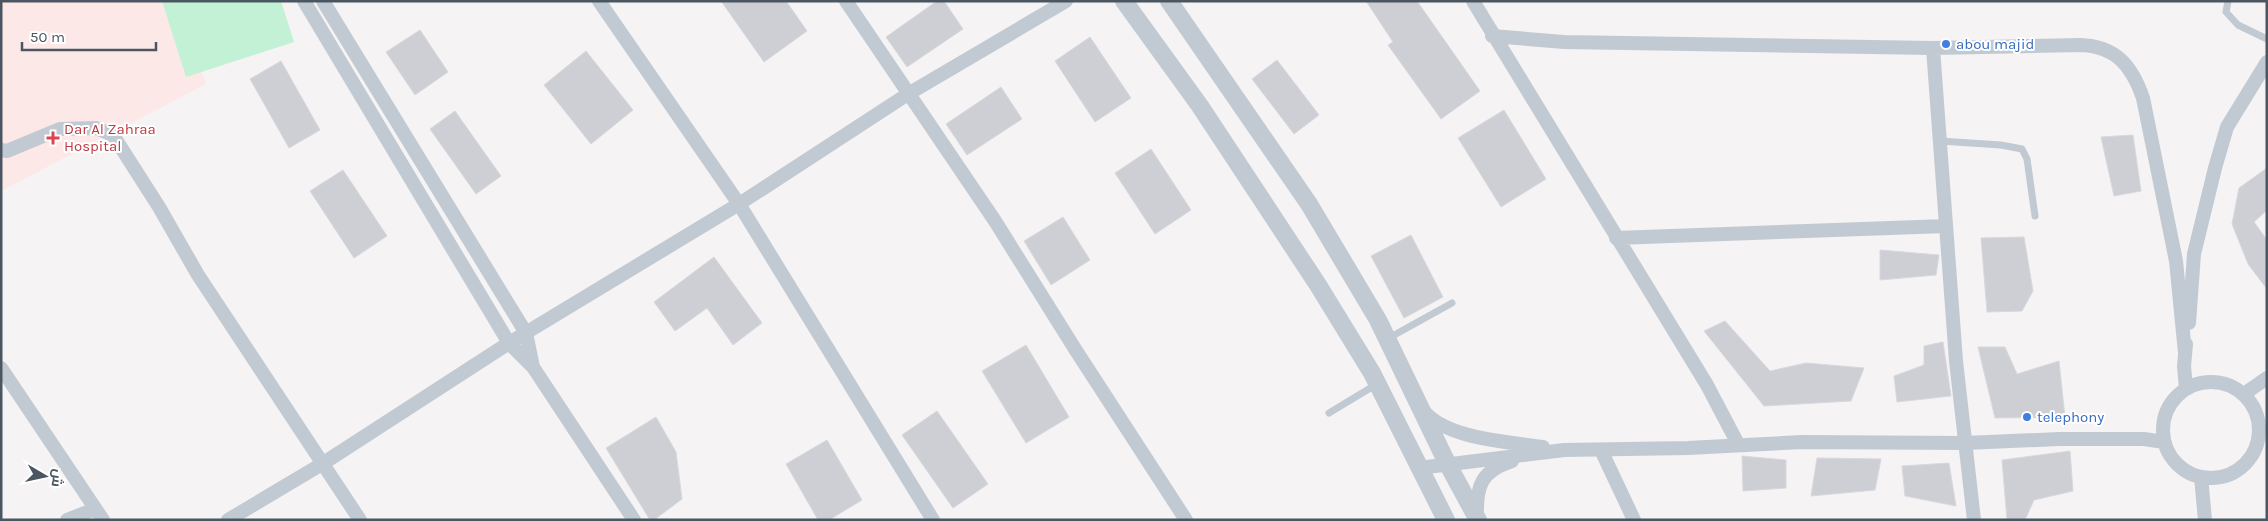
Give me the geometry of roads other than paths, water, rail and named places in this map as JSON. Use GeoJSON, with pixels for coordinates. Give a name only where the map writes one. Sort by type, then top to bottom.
{"type":"FeatureCollection","features":[{"type":"Feature","properties":{"kind":"street"},"geometry":{"type":"LineString","coordinates":[[304,1],[509,343],[532,367],[634,520]]}},
{"type":"Feature","properties":{"kind":"street"},"geometry":{"type":"LineString","coordinates":[[323,1],[526,333],[532,367]]}},
{"type":"Feature","properties":{"kind":"street"},"geometry":{"type":"LineString","coordinates":[[599,1],[739,204],[933,520]]}},
{"type":"Feature","properties":{"kind":"street"},"geometry":{"type":"LineString","coordinates":[[846,1],[994,221],[1054,318],[1186,520]]}},
{"type":"Feature","properties":{"kind":"street"},"geometry":{"type":"LineString","coordinates":[[228,520],[322,464],[509,343],[739,204],[908,94],[1066,1]]}},
{"type":"Feature","properties":{"kind":"street"},"geometry":{"type":"LineString","coordinates":[[1124,1],[1200,106],[1277,220],[1377,384],[1446,520]]}},
{"type":"Feature","properties":{"kind":"street"},"geometry":{"type":"LineString","coordinates":[[1168,1],[1309,204],[1387,339],[1446,463],[1478,518]]}},
{"type":"Feature","properties":{"kind":"street"},"geometry":{"type":"LineString","coordinates":[[1473,1],[1492,36],[1707,385],[1738,444]]}},
{"type":"Feature","properties":{"kind":"street"},"geometry":{"type":"LineString","coordinates":[[1492,36],[1564,42],[1933,48],[2096,45],[2109,51],[2127,65],[2138,83],[2143,98],[2176,261],[2185,352],[2186,388]]}},
{"type":"Feature","properties":{"kind":"street"},"geometry":{"type":"LineString","coordinates":[[1933,48],[1956,361],[1974,520]]}},
{"type":"Feature","properties":{"kind":"street"},"geometry":{"type":"LineString","coordinates":[[2185,352],[2191,310],[2194,254],[2215,168],[2228,127],[2267,62]]}},
{"type":"Feature","properties":{"kind":"street"},"geometry":{"type":"LineString","coordinates":[[1,150],[7,151],[60,129],[96,128],[113,135],[159,207],[198,274],[360,520]]}},
{"type":"Feature","properties":{"kind":"street"},"geometry":{"type":"LineString","coordinates":[[1616,238],[1946,226]]}},
{"type":"Feature","properties":{"kind":"street"},"geometry":{"type":"LineString","coordinates":[[1,368],[99,515],[67,520]]}},
{"type":"Feature","properties":{"kind":"street"},"geometry":{"type":"LineString","coordinates":[[2244,394],[2267,378]]}},
{"type":"Feature","properties":{"kind":"street"},"geometry":{"type":"LineString","coordinates":[[2216,381],[2231,385],[2244,394],[2253,406],[2263,434],[2246,464],[2232,474],[2217,478],[2201,478],[2188,473],[2177,465],[2168,454],[2162,428],[2166,412],[2174,398],[2186,388],[2200,382],[2216,381]]}},
{"type":"Feature","properties":{"kind":"street"},"geometry":{"type":"LineString","coordinates":[[1417,401],[1425,413],[1464,434],[1564,450]]}},
{"type":"Feature","properties":{"kind":"street"},"geometry":{"type":"LineString","coordinates":[[1419,468],[1446,463],[1564,450],[1802,442],[1964,443],[2059,439],[2144,439],[2164,442]]}},
{"type":"Feature","properties":{"kind":"street"},"geometry":{"type":"LineString","coordinates":[[1478,518],[1477,500],[1485,475],[1500,465],[1564,450]]}},
{"type":"Feature","properties":{"kind":"street"},"geometry":{"type":"LineString","coordinates":[[1601,450],[1634,520]]}},
{"type":"Feature","properties":{"kind":"street"},"geometry":{"type":"LineString","coordinates":[[2201,478],[2205,520]]}},
{"type":"Feature","properties":{"kind":"lane"},"geometry":{"type":"LineString","coordinates":[[2228,1],[2226,12],[2238,25],[2267,39]]}},
{"type":"Feature","properties":{"kind":"lane"},"geometry":{"type":"LineString","coordinates":[[1940,140],[2001,145],[2022,149],[2027,159],[2035,216]]}},
{"type":"Feature","properties":{"kind":"lane"},"geometry":{"type":"LineString","coordinates":[[1387,339],[1452,303]]}},
{"type":"Feature","properties":{"kind":"lane"},"geometry":{"type":"LineString","coordinates":[[1329,413],[1377,384]]}},
{"type":"Feature","properties":{"kind":"place","name":"abou majid"},"geometry":{"type":"Point","coordinates":[1946,44]}},
{"type":"Feature","properties":{"kind":"place","name":"Dar Al Zahraa Hospital"},"geometry":{"type":"Point","coordinates":[53,138]}},
{"type":"Feature","properties":{"kind":"place","name":"telephony"},"geometry":{"type":"Point","coordinates":[2027,417]}}]}
